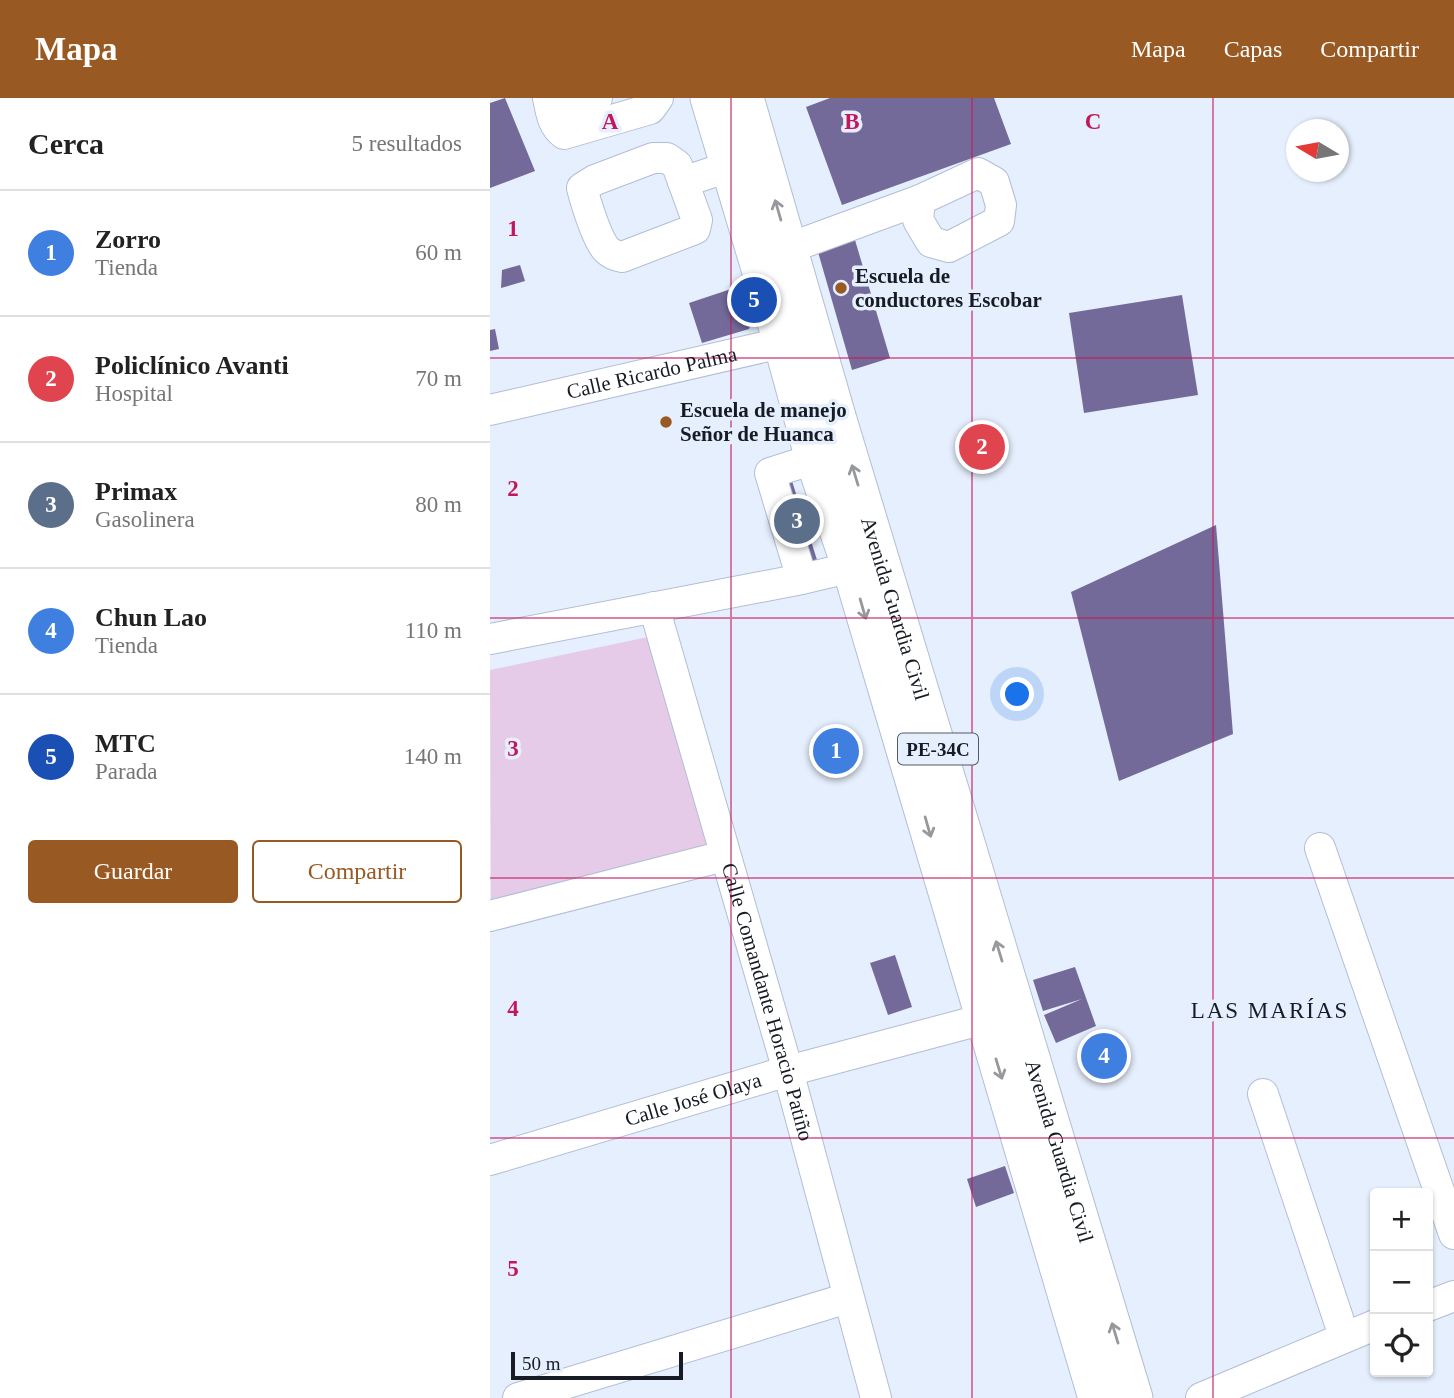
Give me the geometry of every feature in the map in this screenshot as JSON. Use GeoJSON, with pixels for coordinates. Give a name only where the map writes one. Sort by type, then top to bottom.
{"type":"FeatureCollection","features":[{"type":"Feature","properties":{"kind":"main road","name":"Avenida Guardia Civil"},"geometry":{"type":"LineString","coordinates":[[733,102],[789,248],[814,459],[866,564]]}},
{"type":"Feature","properties":{"kind":"main road","name":"Avenida Guardia Civil"},"geometry":{"type":"LineString","coordinates":[[733,102],[798,339],[1000,1013],[1097,1398]]}},
{"type":"Feature","properties":{"kind":"main road","name":"Avenida Guardia Civil"},"geometry":{"type":"LineString","coordinates":[[1000,1013],[1135,1398]]}},
{"type":"Feature","properties":{"kind":"street"},"geometry":{"type":"LineString","coordinates":[[548,98],[557,129],[564,134],[603,106]]}},
{"type":"Feature","properties":{"kind":"street"},"geometry":{"type":"LineString","coordinates":[[562,98],[570,103],[650,108],[658,98]]}},
{"type":"Feature","properties":{"kind":"street"},"geometry":{"type":"LineString","coordinates":[[683,181],[716,172]]}},
{"type":"Feature","properties":{"kind":"street"},"geometry":{"type":"LineString","coordinates":[[789,248],[920,200]]}},
{"type":"Feature","properties":{"kind":"street","name":"Calle Ricardo Palma"},"geometry":{"type":"LineString","coordinates":[[490,410],[798,339]]}},
{"type":"Feature","properties":{"kind":"street"},"geometry":{"type":"LineString","coordinates":[[802,579],[770,473],[814,459]]}},
{"type":"Feature","properties":{"kind":"street"},"geometry":{"type":"LineString","coordinates":[[490,639],[802,579],[866,564]]}},
{"type":"Feature","properties":{"kind":"street","name":"Calle Comandante Horacio Patiño"},"geometry":{"type":"LineString","coordinates":[[654,607],[788,1071],[876,1398]]}},
{"type":"Feature","properties":{"kind":"street"},"geometry":{"type":"LineString","coordinates":[[1321,848],[1454,1234]]}},
{"type":"Feature","properties":{"kind":"street"},"geometry":{"type":"LineString","coordinates":[[490,916],[724,856]]}},
{"type":"Feature","properties":{"kind":"street","name":"Calle José Olaya"},"geometry":{"type":"LineString","coordinates":[[490,1160],[788,1071],[1000,1013]]}},
{"type":"Feature","properties":{"kind":"street"},"geometry":{"type":"LineString","coordinates":[[1263,1094],[1344,1336]]}},
{"type":"Feature","properties":{"kind":"street"},"geometry":{"type":"LineString","coordinates":[[1433,1304],[1454,1296]]}},
{"type":"Feature","properties":{"kind":"street"},"geometry":{"type":"LineString","coordinates":[[518,1398],[848,1298]]}},
{"type":"Feature","properties":{"kind":"street"},"geometry":{"type":"LineString","coordinates":[[1201,1398],[1370,1327]]}},
{"type":"Feature","properties":{"kind":"shaded area"},"geometry":{"type":"Polygon","coordinates":[[[648,637],[710,847],[491,902],[490,670],[648,637]]]}},
{"type":"Feature","properties":{"kind":"building"},"geometry":{"type":"Polygon","coordinates":[[[505,98],[535,171],[490,188],[490,103],[505,98]]]}},
{"type":"Feature","properties":{"kind":"building"},"geometry":{"type":"Polygon","coordinates":[[[830,98],[994,98],[1011,144],[842,205],[806,107],[830,98]]]}},
{"type":"Feature","properties":{"kind":"building"},"geometry":{"type":"Polygon","coordinates":[[[855,240],[890,358],[852,370],[818,252],[855,240]]]}},
{"type":"Feature","properties":{"kind":"building"},"geometry":{"type":"Polygon","coordinates":[[[520,265],[525,281],[501,288],[502,270],[520,265]]]}},
{"type":"Feature","properties":{"kind":"building"},"geometry":{"type":"Polygon","coordinates":[[[746,284],[754,314],[749,329],[702,343],[689,303],[746,284]]]}},
{"type":"Feature","properties":{"kind":"building"},"geometry":{"type":"Polygon","coordinates":[[[1182,295],[1198,395],[1084,413],[1069,313],[1182,295]]]}},
{"type":"Feature","properties":{"kind":"building"},"geometry":{"type":"Polygon","coordinates":[[[495,329],[499,349],[490,351],[490,330],[495,329]]]}},
{"type":"Feature","properties":{"kind":"building"},"geometry":{"type":"Polygon","coordinates":[[[792,481],[818,563],[793,570],[770,487],[792,481]]]}},
{"type":"Feature","properties":{"kind":"building"},"geometry":{"type":"Polygon","coordinates":[[[1216,525],[1233,734],[1119,781],[1071,592],[1216,525]]]}},
{"type":"Feature","properties":{"kind":"building"},"geometry":{"type":"Polygon","coordinates":[[[895,955],[912,1007],[888,1015],[870,963],[895,955]]]}},
{"type":"Feature","properties":{"kind":"building"},"geometry":{"type":"Polygon","coordinates":[[[1075,967],[1096,1026],[1056,1043],[1044,1015],[1082,999],[1043,1011],[1033,980],[1075,967]]]}},
{"type":"Feature","properties":{"kind":"building"},"geometry":{"type":"Polygon","coordinates":[[[1005,1166],[1014,1193],[976,1207],[967,1179],[1005,1166]]]}},
{"type":"Feature","properties":{"kind":"place","name":"Escuela de conductores Escobar"},"geometry":{"type":"Point","coordinates":[841,288]}},
{"type":"Feature","properties":{"kind":"place","name":"MTC"},"geometry":{"type":"Point","coordinates":[754,300]}},
{"type":"Feature","properties":{"kind":"place","name":"Escuela de manejo Señor de Huanca"},"geometry":{"type":"Point","coordinates":[666,422]}},
{"type":"Feature","properties":{"kind":"place","name":"Policlínico Avanti"},"geometry":{"type":"Point","coordinates":[982,447]}},
{"type":"Feature","properties":{"kind":"place","name":"Primax"},"geometry":{"type":"Point","coordinates":[797,521]}},
{"type":"Feature","properties":{"kind":"place","name":"Zorro"},"geometry":{"type":"Point","coordinates":[836,751]}},
{"type":"Feature","properties":{"kind":"place","name":"Chun Lao"},"geometry":{"type":"Point","coordinates":[1104,1056]}},
{"type":"Feature","properties":{"kind":"district","name":"LAS MARÍAS"},"geometry":{"type":"Point","coordinates":[1270,1010]}}]}
